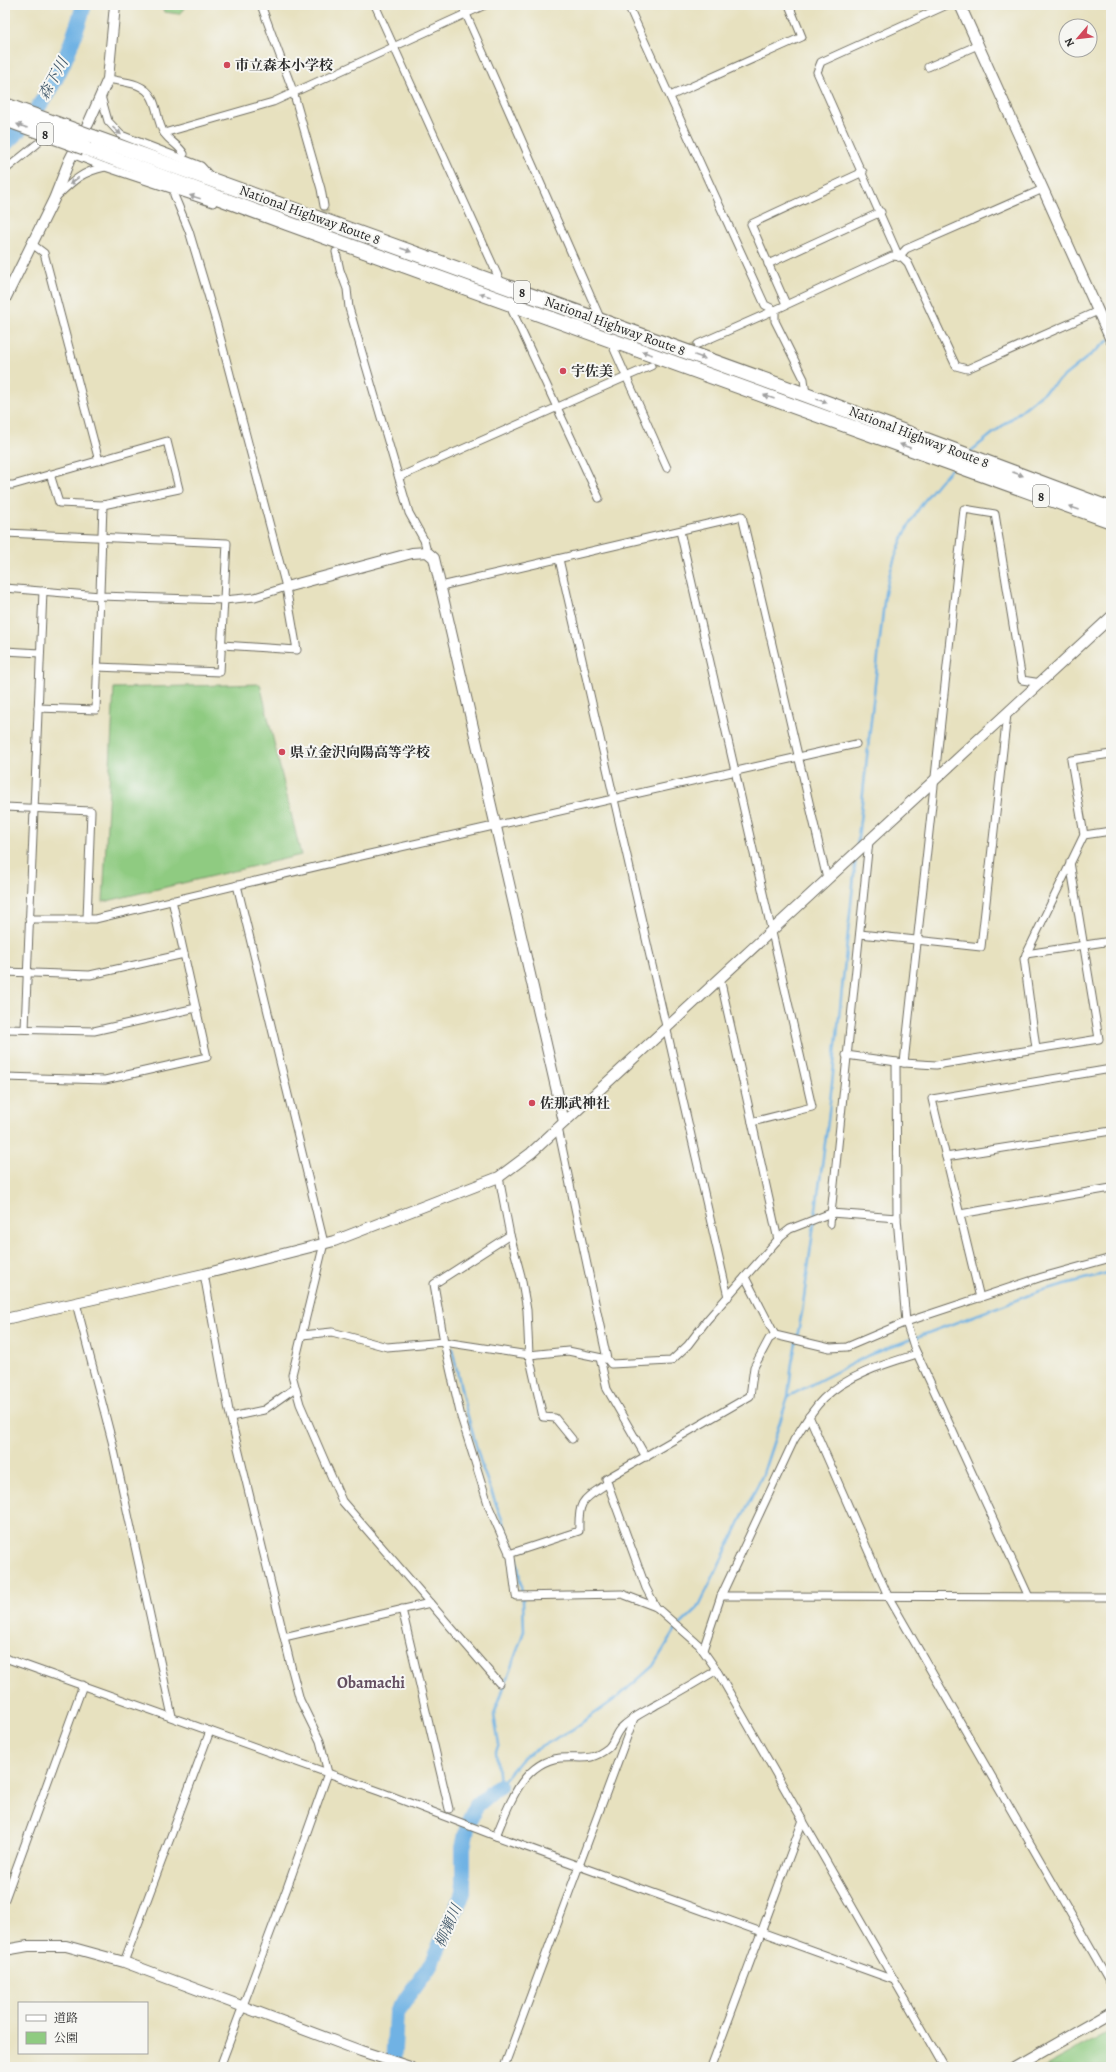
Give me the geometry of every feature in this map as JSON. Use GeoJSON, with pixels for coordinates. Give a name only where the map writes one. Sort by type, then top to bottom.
{"type":"FeatureCollection","features":[{"type":"Feature","properties":{"kind":"highway","name":"National Highway Route 8"},"geometry":{"type":"LineString","coordinates":[[5,105],[89,143],[287,223],[1111,521]]}},
{"type":"Feature","properties":{"kind":"highway","name":"National Highway Route 8"},"geometry":{"type":"LineString","coordinates":[[5,119],[215,181],[806,395],[1111,509]]}},
{"type":"Feature","properties":{"kind":"street"},"geometry":{"type":"LineString","coordinates":[[5,299],[54,199],[72,154],[108,79],[115,5]]}},
{"type":"Feature","properties":{"kind":"street"},"geometry":{"type":"LineString","coordinates":[[261,5],[293,91],[321,189],[324,206]]}},
{"type":"Feature","properties":{"kind":"street"},"geometry":{"type":"LineString","coordinates":[[375,5],[502,285]]}},
{"type":"Feature","properties":{"kind":"street"},"geometry":{"type":"LineString","coordinates":[[462,5],[602,321]]}},
{"type":"Feature","properties":{"kind":"street"},"geometry":{"type":"LineString","coordinates":[[164,133],[273,102],[293,91],[485,5]]}},
{"type":"Feature","properties":{"kind":"street"},"geometry":{"type":"LineString","coordinates":[[628,5],[765,305],[775,310]]}},
{"type":"Feature","properties":{"kind":"street"},"geometry":{"type":"LineString","coordinates":[[670,96],[802,37],[788,5]]}},
{"type":"Feature","properties":{"kind":"street"},"geometry":{"type":"LineString","coordinates":[[899,257],[881,212],[817,72],[821,62],[947,5]]}},
{"type":"Feature","properties":{"kind":"street"},"geometry":{"type":"LineString","coordinates":[[960,5],[1098,311],[1109,330]]}},
{"type":"Feature","properties":{"kind":"street"},"geometry":{"type":"LineString","coordinates":[[928,67],[978,45]]}},
{"type":"Feature","properties":{"kind":"street"},"geometry":{"type":"LineString","coordinates":[[108,79],[138,85],[152,97],[159,126],[168,140],[181,148],[184,154]]}},
{"type":"Feature","properties":{"kind":"street"},"geometry":{"type":"LineString","coordinates":[[101,96],[108,121],[121,135],[171,156],[201,166],[215,181]]}},
{"type":"Feature","properties":{"kind":"street"},"geometry":{"type":"LineString","coordinates":[[5,170],[37,144]]}},
{"type":"Feature","properties":{"kind":"street"},"geometry":{"type":"LineString","coordinates":[[72,154],[105,168],[192,196],[287,223]]}},
{"type":"Feature","properties":{"kind":"street"},"geometry":{"type":"LineString","coordinates":[[54,199],[88,170],[105,168]]}},
{"type":"Feature","properties":{"kind":"street"},"geometry":{"type":"LineString","coordinates":[[786,304],[751,224],[863,172]]}},
{"type":"Feature","properties":{"kind":"street"},"geometry":{"type":"LineString","coordinates":[[899,257],[906,249],[1043,189]]}},
{"type":"Feature","properties":{"kind":"street"},"geometry":{"type":"LineString","coordinates":[[174,195],[189,231],[217,325],[286,587],[297,650],[222,645]]}},
{"type":"Feature","properties":{"kind":"street"},"geometry":{"type":"LineString","coordinates":[[768,264],[881,212]]}},
{"type":"Feature","properties":{"kind":"street"},"geometry":{"type":"LineString","coordinates":[[32,244],[44,253],[98,460]]}},
{"type":"Feature","properties":{"kind":"street"},"geometry":{"type":"LineString","coordinates":[[336,252],[340,270],[347,289],[349,308],[409,513],[424,540],[427,552],[434,558],[441,586],[561,1125],[603,1358],[607,1389],[646,1457]]}},
{"type":"Feature","properties":{"kind":"street"},"geometry":{"type":"LineString","coordinates":[[698,344],[892,256],[899,257],[908,263],[956,366],[966,369],[1098,311]]}},
{"type":"Feature","properties":{"kind":"street"},"geometry":{"type":"LineString","coordinates":[[509,303],[599,498]]}},
{"type":"Feature","properties":{"kind":"street"},"geometry":{"type":"LineString","coordinates":[[775,310],[775,321],[804,379],[806,395]]}},
{"type":"Feature","properties":{"kind":"street"},"geometry":{"type":"LineString","coordinates":[[609,339],[667,468]]}},
{"type":"Feature","properties":{"kind":"street"},"geometry":{"type":"LineString","coordinates":[[399,477],[651,366]]}},
{"type":"Feature","properties":{"kind":"street"},"geometry":{"type":"LineString","coordinates":[[5,485],[13,485],[50,474],[98,460],[167,441],[179,489],[103,505],[59,503],[50,474]]}},
{"type":"Feature","properties":{"kind":"street"},"geometry":{"type":"LineString","coordinates":[[38,708],[96,710],[103,505]]}},
{"type":"Feature","properties":{"kind":"street"},"geometry":{"type":"LineString","coordinates":[[904,1063],[964,509],[995,514],[1022,680],[1041,683]]}},
{"type":"Feature","properties":{"kind":"street"},"geometry":{"type":"LineString","coordinates":[[441,586],[742,516],[800,756],[827,879]]}},
{"type":"Feature","properties":{"kind":"street"},"geometry":{"type":"LineString","coordinates":[[680,530],[773,930],[812,1107],[752,1122]]}},
{"type":"Feature","properties":{"kind":"street"},"geometry":{"type":"LineString","coordinates":[[5,533],[227,543],[220,672],[97,667]]}},
{"type":"Feature","properties":{"kind":"street"},"geometry":{"type":"LineString","coordinates":[[5,588],[100,596],[224,600],[255,597],[286,587],[412,553],[427,552]]}},
{"type":"Feature","properties":{"kind":"street"},"geometry":{"type":"LineString","coordinates":[[559,558],[665,1029],[728,1297]]}},
{"type":"Feature","properties":{"kind":"street"},"geometry":{"type":"LineString","coordinates":[[25,1029],[43,591]]}},
{"type":"Feature","properties":{"kind":"street"},"geometry":{"type":"LineString","coordinates":[[5,1319],[204,1274],[324,1243],[359,1232],[442,1197],[498,1177],[526,1157],[1111,617]]}},
{"type":"Feature","properties":{"kind":"street"},"geometry":{"type":"LineString","coordinates":[[5,651],[40,653]]}},
{"type":"Feature","properties":{"kind":"street"},"geometry":{"type":"LineString","coordinates":[[860,934],[981,948],[1007,714]]}},
{"type":"Feature","properties":{"kind":"street"},"geometry":{"type":"LineString","coordinates":[[29,919],[95,920],[172,900],[495,825],[856,744]]}},
{"type":"Feature","properties":{"kind":"street"},"geometry":{"type":"LineString","coordinates":[[1036,1048],[1024,959],[1084,835],[1071,760],[1111,754]]}},
{"type":"Feature","properties":{"kind":"street"},"geometry":{"type":"LineString","coordinates":[[5,807],[91,811],[87,919]]}},
{"type":"Feature","properties":{"kind":"street"},"geometry":{"type":"LineString","coordinates":[[1084,835],[1111,831]]}},
{"type":"Feature","properties":{"kind":"street"},"geometry":{"type":"LineString","coordinates":[[830,1224],[829,1214],[860,934],[868,842]]}},
{"type":"Feature","properties":{"kind":"street"},"geometry":{"type":"LineString","coordinates":[[846,1055],[904,1063],[936,1065],[1099,1039],[1070,862]]}},
{"type":"Feature","properties":{"kind":"street"},"geometry":{"type":"LineString","coordinates":[[238,885],[324,1243],[292,1375],[300,1404],[342,1501],[499,1683]]}},
{"type":"Feature","properties":{"kind":"street"},"geometry":{"type":"LineString","coordinates":[[5,1077],[105,1080],[207,1057],[172,900]]}},
{"type":"Feature","properties":{"kind":"street"},"geometry":{"type":"LineString","coordinates":[[1026,954],[1111,941]]}},
{"type":"Feature","properties":{"kind":"street"},"geometry":{"type":"LineString","coordinates":[[5,972],[90,975],[184,954]]}},
{"type":"Feature","properties":{"kind":"street"},"geometry":{"type":"LineString","coordinates":[[720,978],[778,1240]]}},
{"type":"Feature","properties":{"kind":"street"},"geometry":{"type":"LineString","coordinates":[[5,1029],[94,1031],[196,1008]]}},
{"type":"Feature","properties":{"kind":"street"},"geometry":{"type":"LineString","coordinates":[[896,1062],[897,1218],[906,1324],[916,1350],[1029,1597]]}},
{"type":"Feature","properties":{"kind":"street"},"geometry":{"type":"LineString","coordinates":[[980,1298],[932,1099],[1111,1069]]}},
{"type":"Feature","properties":{"kind":"street"},"geometry":{"type":"LineString","coordinates":[[946,1158],[1111,1131]]}},
{"type":"Feature","properties":{"kind":"street"},"geometry":{"type":"LineString","coordinates":[[498,1177],[510,1235],[522,1276],[527,1310],[529,1355],[543,1417],[555,1418],[572,1439]]}},
{"type":"Feature","properties":{"kind":"street"},"geometry":{"type":"LineString","coordinates":[[960,1214],[1111,1188]]}},
{"type":"Feature","properties":{"kind":"street"},"geometry":{"type":"LineString","coordinates":[[302,1334],[332,1332],[386,1347],[444,1342],[529,1355],[568,1352],[603,1358],[611,1364],[671,1361],[688,1345],[745,1277],[778,1240],[790,1229],[829,1214],[897,1218]]}},
{"type":"Feature","properties":{"kind":"street"},"geometry":{"type":"LineString","coordinates":[[510,1235],[434,1284],[444,1342],[461,1417],[489,1507],[510,1554],[516,1596],[622,1594],[658,1609],[696,1642],[717,1670],[944,2067]]}},
{"type":"Feature","properties":{"kind":"street"},"geometry":{"type":"LineString","coordinates":[[658,1609],[646,1588],[606,1479],[750,1396],[754,1367],[769,1339],[777,1336],[830,1348],[847,1347],[906,1324],[1042,1276],[1111,1258]]}},
{"type":"Feature","properties":{"kind":"street"},"geometry":{"type":"LineString","coordinates":[[204,1274],[231,1417],[284,1637],[300,1700],[320,1741],[328,1773],[220,2067]]}},
{"type":"Feature","properties":{"kind":"street"},"geometry":{"type":"LineString","coordinates":[[745,1277],[777,1336]]}},
{"type":"Feature","properties":{"kind":"street"},"geometry":{"type":"LineString","coordinates":[[76,1303],[112,1441],[172,1716]]}},
{"type":"Feature","properties":{"kind":"street"},"geometry":{"type":"LineString","coordinates":[[703,1650],[721,1596],[794,1440],[809,1416],[824,1399],[844,1383],[916,1350]]}},
{"type":"Feature","properties":{"kind":"street"},"geometry":{"type":"LineString","coordinates":[[231,1417],[264,1410],[295,1388]]}},
{"type":"Feature","properties":{"kind":"street"},"geometry":{"type":"LineString","coordinates":[[809,1416],[888,1596],[1111,1984]]}},
{"type":"Feature","properties":{"kind":"street"},"geometry":{"type":"LineString","coordinates":[[510,1554],[579,1531],[578,1511],[584,1500],[608,1483]]}},
{"type":"Feature","properties":{"kind":"street"},"geometry":{"type":"LineString","coordinates":[[721,1596],[1111,1597]]}},
{"type":"Feature","properties":{"kind":"street"},"geometry":{"type":"LineString","coordinates":[[284,1637],[430,1603]]}},
{"type":"Feature","properties":{"kind":"street"},"geometry":{"type":"LineString","coordinates":[[402,1609],[449,1809]]}},
{"type":"Feature","properties":{"kind":"street"},"geometry":{"type":"LineString","coordinates":[[5,1658],[172,1716],[494,1836],[894,1980]]}},
{"type":"Feature","properties":{"kind":"street"},"geometry":{"type":"LineString","coordinates":[[494,1836],[508,1805],[518,1788],[532,1771],[545,1762],[559,1758],[591,1758],[610,1747],[619,1728],[717,1670]]}},
{"type":"Feature","properties":{"kind":"street"},"geometry":{"type":"LineString","coordinates":[[5,1899],[83,1685]]}},
{"type":"Feature","properties":{"kind":"street"},"geometry":{"type":"LineString","coordinates":[[504,2067],[634,1718]]}},
{"type":"Feature","properties":{"kind":"street"},"geometry":{"type":"LineString","coordinates":[[124,1962],[210,1731]]}},
{"type":"Feature","properties":{"kind":"street"},"geometry":{"type":"LineString","coordinates":[[711,2067],[803,1820]]}},
{"type":"Feature","properties":{"kind":"street"},"geometry":{"type":"LineString","coordinates":[[5,1950],[28,1946],[66,1946],[124,1962],[361,2051],[410,2067]]}},
{"type":"Feature","properties":{"kind":"street"},"geometry":{"type":"LineString","coordinates":[[1015,2067],[1111,2012]]}},
{"type":"Feature","properties":{"kind":"green space"},"geometry":{"type":"Polygon","coordinates":[[[161,5],[187,5],[179,14],[164,12],[161,5]]]}},
{"type":"Feature","properties":{"kind":"green space"},"geometry":{"type":"Polygon","coordinates":[[[260,684],[301,855],[103,902],[114,688],[260,684]]]}},
{"type":"Feature","properties":{"kind":"green space"},"geometry":{"type":"Polygon","coordinates":[[[1111,2030],[1111,2067],[1043,2067],[1111,2030]]]}},
{"type":"Feature","properties":{"kind":"waterway","name":"森下川"},"geometry":{"type":"LineString","coordinates":[[5,144],[38,108],[55,80],[68,51],[84,5]]}},
{"type":"Feature","properties":{"kind":"waterway"},"geometry":{"type":"LineString","coordinates":[[971,451],[1109,340]]}},
{"type":"Feature","properties":{"kind":"waterway"},"geometry":{"type":"LineString","coordinates":[[857,848],[885,593],[901,541],[917,511],[938,483],[951,469]]}},
{"type":"Feature","properties":{"kind":"waterway"},"geometry":{"type":"LineString","coordinates":[[499,1786],[523,1757],[573,1729],[618,1697],[653,1666],[676,1629],[698,1608],[763,1474],[788,1397],[792,1363],[802,1312],[828,1121],[856,857]]}},
{"type":"Feature","properties":{"kind":"waterway"},"geometry":{"type":"LineString","coordinates":[[789,1396],[869,1355],[1043,1290],[1111,1272]]}},
{"type":"Feature","properties":{"kind":"waterway"},"geometry":{"type":"LineString","coordinates":[[452,1348],[464,1402],[482,1467],[517,1559],[523,1600],[524,1631],[494,1715],[499,1745],[496,1751],[499,1785]]}},
{"type":"Feature","properties":{"kind":"waterway","name":"柳瀬川"},"geometry":{"type":"LineString","coordinates":[[393,2067],[396,2013],[432,1963],[463,1893],[463,1848],[468,1823],[477,1805],[499,1786]]}},
{"type":"Feature","properties":{"kind":"tunnel"},"geometry":{"type":"LineString","coordinates":[[324,206],[336,252]]}},
{"type":"Feature","properties":{"kind":"tunnel"},"geometry":{"type":"LineString","coordinates":[[651,366],[698,344]]}},
{"type":"Feature","properties":{"kind":"place","name":"市立森本小学校"},"geometry":{"type":"Point","coordinates":[227,65]}},
{"type":"Feature","properties":{"kind":"place","name":"宇佐美"},"geometry":{"type":"Point","coordinates":[563,371]}},
{"type":"Feature","properties":{"kind":"place","name":"県立金沢向陽高等学校"},"geometry":{"type":"Point","coordinates":[282,752]}},
{"type":"Feature","properties":{"kind":"place","name":"佐那武神社"},"geometry":{"type":"Point","coordinates":[532,1103]}},
{"type":"Feature","properties":{"kind":"district","name":"Obamachi"},"geometry":{"type":"Point","coordinates":[371,1683]}}]}
